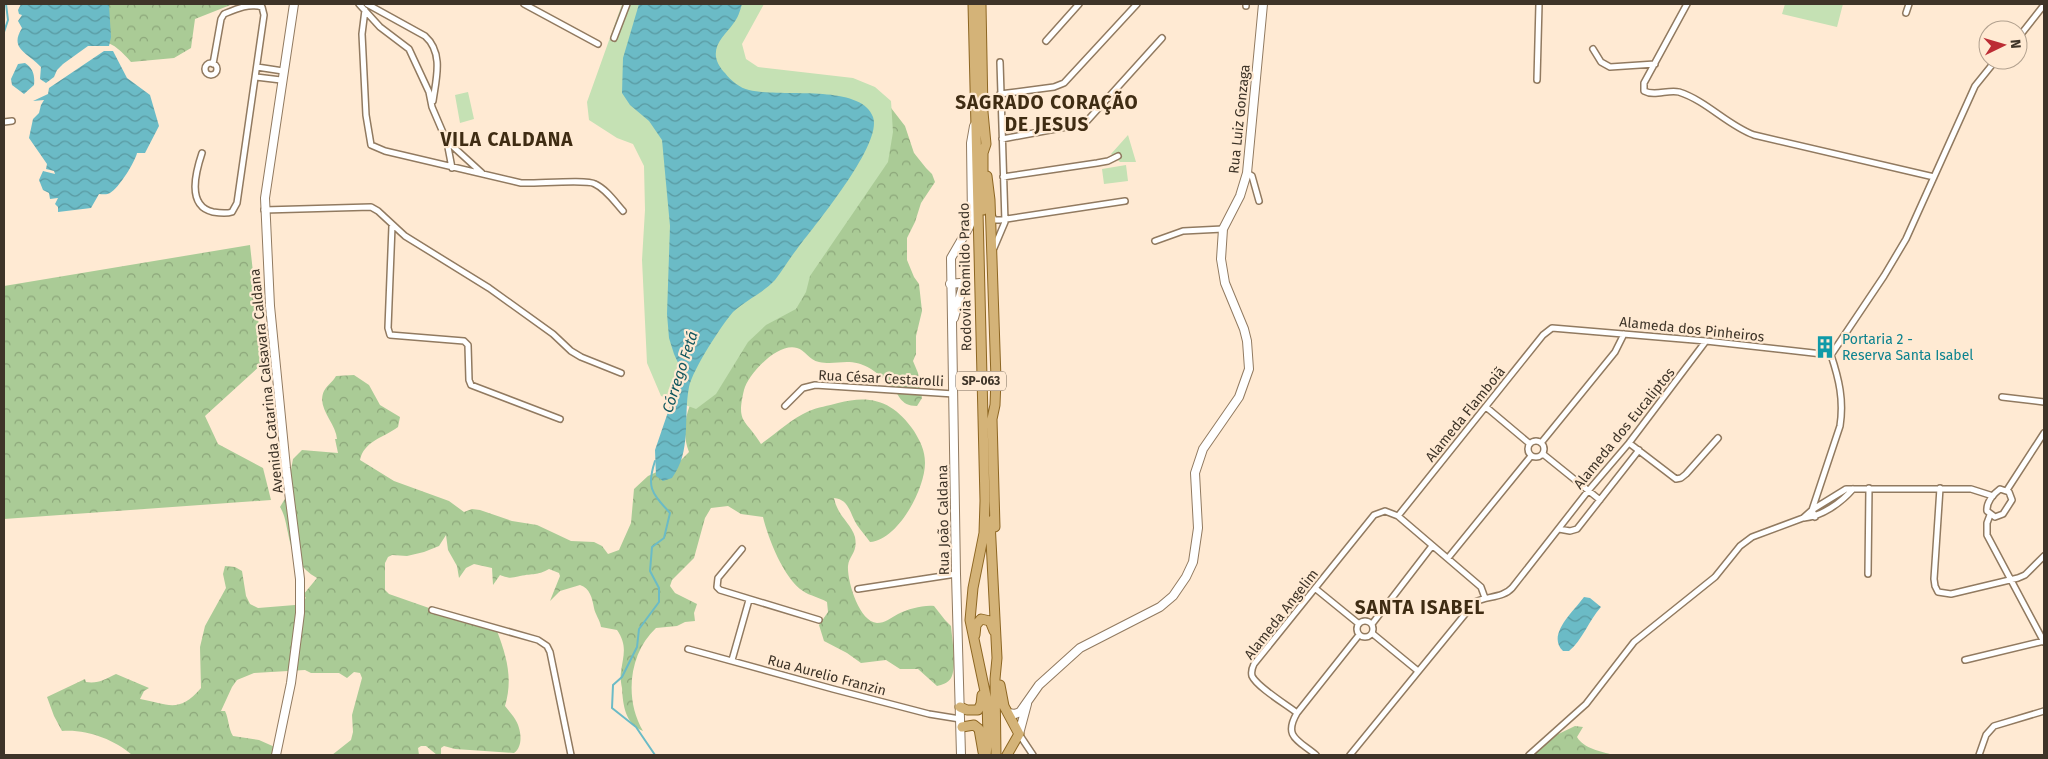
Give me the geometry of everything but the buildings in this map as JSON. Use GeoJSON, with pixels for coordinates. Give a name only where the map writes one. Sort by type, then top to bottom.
{"type":"FeatureCollection","features":[{"type":"Feature","properties":{"kind":"main road","name":"Rodovia Romildo Prado"},"geometry":{"type":"LineString","coordinates":[[973,4],[985,520],[982,547],[973,588],[970,620],[971,633],[987,701],[988,737],[984,755]]}},
{"type":"Feature","properties":{"kind":"main road","name":"Rodovia Romildo Prado"},"geometry":{"type":"LineString","coordinates":[[981,4],[983,112],[986,144],[984,153],[984,212],[992,582],[999,661],[995,679],[996,755]]}},
{"type":"Feature","properties":{"kind":"main road"},"geometry":{"type":"LineString","coordinates":[[986,144],[996,379],[992,440],[996,561],[1001,633],[999,661]]}},
{"type":"Feature","properties":{"kind":"main road"},"geometry":{"type":"LineString","coordinates":[[960,707],[971,711],[980,709],[983,679],[975,638],[976,625],[979,620],[987,619],[994,627],[1002,697],[1018,734],[1007,755]]}},
{"type":"Feature","properties":{"kind":"main road"},"geometry":{"type":"LineString","coordinates":[[961,723],[974,725],[979,728],[984,755]]}},
{"type":"Feature","properties":{"kind":"street","name":"Avenida Catarina Calsavara Caldana"},"geometry":{"type":"LineString","coordinates":[[276,755],[291,683],[300,613],[300,580],[286,468],[270,306],[264,210],[281,80],[294,4]]}},
{"type":"Feature","properties":{"kind":"street"},"geometry":{"type":"LineString","coordinates":[[359,4],[380,27],[409,49],[429,92],[432,107],[448,142],[452,168]]}},
{"type":"Feature","properties":{"kind":"street"},"geometry":{"type":"LineString","coordinates":[[367,4],[425,36],[432,42],[437,56],[432,107]]}},
{"type":"Feature","properties":{"kind":"street"},"geometry":{"type":"LineString","coordinates":[[524,4],[598,44]]}},
{"type":"Feature","properties":{"kind":"street"},"geometry":{"type":"LineString","coordinates":[[614,38],[627,4]]}},
{"type":"Feature","properties":{"kind":"street"},"geometry":{"type":"LineString","coordinates":[[1046,41],[1079,4]]}},
{"type":"Feature","properties":{"kind":"street"},"geometry":{"type":"LineString","coordinates":[[1000,94],[1054,87],[1064,83],[1137,4]]}},
{"type":"Feature","properties":{"kind":"street","name":"Rua Luiz Gonzaga"},"geometry":{"type":"LineString","coordinates":[[1008,714],[1018,713],[1054,669],[1080,648],[1160,607],[1174,596],[1186,578],[1193,562],[1198,528],[1195,473],[1203,448],[1238,397],[1249,369],[1244,329],[1230,298],[1222,272],[1221,246],[1223,229],[1240,196],[1246,173],[1263,4]]}},
{"type":"Feature","properties":{"kind":"street"},"geometry":{"type":"LineString","coordinates":[[1537,80],[1539,4]]}},
{"type":"Feature","properties":{"kind":"street"},"geometry":{"type":"LineString","coordinates":[[1687,4],[1643,86],[1647,92],[1678,92],[1708,108],[1742,130],[1754,135],[1934,177]]}},
{"type":"Feature","properties":{"kind":"street"},"geometry":{"type":"LineString","coordinates":[[1906,13],[1909,4]]}},
{"type":"Feature","properties":{"kind":"street"},"geometry":{"type":"LineString","coordinates":[[202,153],[195,183],[200,204],[207,210],[227,214],[232,212],[236,204],[258,67],[264,10],[262,7],[255,5],[231,11],[222,16],[212,64]]}},
{"type":"Feature","properties":{"kind":"street"},"geometry":{"type":"LineString","coordinates":[[2028,25],[2044,5]]}},
{"type":"Feature","properties":{"kind":"street"},"geometry":{"type":"LineString","coordinates":[[364,10],[362,34],[366,115],[371,145],[377,149],[521,183],[591,182],[603,189],[623,211]]}},
{"type":"Feature","properties":{"kind":"street"},"geometry":{"type":"LineString","coordinates":[[1002,138],[1077,126],[1088,121],[1162,38]]}},
{"type":"Feature","properties":{"kind":"street"},"geometry":{"type":"LineString","coordinates":[[1593,49],[1601,62],[1610,67],[1655,64]]}},
{"type":"Feature","properties":{"kind":"street"},"geometry":{"type":"LineString","coordinates":[[992,256],[1005,219],[1000,62]]}},
{"type":"Feature","properties":{"kind":"street"},"geometry":{"type":"LineString","coordinates":[[258,67],[283,71]]}},
{"type":"Feature","properties":{"kind":"street"},"geometry":{"type":"LineString","coordinates":[[1815,517],[1812,510],[1840,426],[1842,412],[1839,380],[1831,355],[1896,256],[1975,86],[1988,70]]}},
{"type":"Feature","properties":{"kind":"street"},"geometry":{"type":"LineString","coordinates":[[256,77],[281,80]]}},
{"type":"Feature","properties":{"kind":"street","name":"Rua João Caldana"},"geometry":{"type":"LineString","coordinates":[[961,755],[950,284],[951,258],[972,219],[970,143],[976,113]]}},
{"type":"Feature","properties":{"kind":"street"},"geometry":{"type":"LineString","coordinates":[[4,122],[12,121]]}},
{"type":"Feature","properties":{"kind":"street"},"geometry":{"type":"LineString","coordinates":[[448,142],[484,175]]}},
{"type":"Feature","properties":{"kind":"street"},"geometry":{"type":"LineString","coordinates":[[1003,177],[1102,162],[1118,156]]}},
{"type":"Feature","properties":{"kind":"street"},"geometry":{"type":"LineString","coordinates":[[1246,173],[1252,176],[1259,201]]}},
{"type":"Feature","properties":{"kind":"street"},"geometry":{"type":"LineString","coordinates":[[990,212],[996,220],[1125,201]]}},
{"type":"Feature","properties":{"kind":"street"},"geometry":{"type":"LineString","coordinates":[[264,210],[371,208],[378,211],[392,226],[497,294],[553,334],[576,354],[621,373]]}},
{"type":"Feature","properties":{"kind":"street"},"geometry":{"type":"LineString","coordinates":[[392,226],[388,328],[390,335],[464,342],[468,346],[471,385],[560,419]]}},
{"type":"Feature","properties":{"kind":"street"},"geometry":{"type":"LineString","coordinates":[[1155,241],[1183,231],[1223,229]]}},
{"type":"Feature","properties":{"kind":"street"},"geometry":{"type":"LineString","coordinates":[[950,284],[960,283],[963,286],[951,327]]}},
{"type":"Feature","properties":{"kind":"street","name":"Alameda dos Pinheiros"},"geometry":{"type":"LineString","coordinates":[[1552,328],[1706,341],[1831,355]]}},
{"type":"Feature","properties":{"kind":"street","name":"Alameda Flamboiã"},"geometry":{"type":"LineString","coordinates":[[1398,516],[1543,335],[1552,328]]}},
{"type":"Feature","properties":{"kind":"street"},"geometry":{"type":"LineString","coordinates":[[1541,443],[1615,352],[1624,334]]}},
{"type":"Feature","properties":{"kind":"street","name":"Alameda dos Eucaliptos"},"geometry":{"type":"LineString","coordinates":[[1485,598],[1510,591],[1588,491],[1629,443],[1706,341]]}},
{"type":"Feature","properties":{"kind":"street","name":"Rua César Cestarolli"},"geometry":{"type":"LineString","coordinates":[[786,406],[803,388],[815,385],[954,394]]}},
{"type":"Feature","properties":{"kind":"street"},"geometry":{"type":"LineString","coordinates":[[2002,398],[2044,402]]}},
{"type":"Feature","properties":{"kind":"street"},"geometry":{"type":"LineString","coordinates":[[1486,406],[1530,444]]}},
{"type":"Feature","properties":{"kind":"street"},"geometry":{"type":"LineString","coordinates":[[2007,490],[2044,433]]}},
{"type":"Feature","properties":{"kind":"street"},"geometry":{"type":"LineString","coordinates":[[1629,443],[1676,479],[1681,478],[1718,438]]}},
{"type":"Feature","properties":{"kind":"street"},"geometry":{"type":"LineString","coordinates":[[1534,441],[1541,443],[1544,448],[1543,454],[1537,458],[1532,456],[1528,450],[1530,444],[1534,441]]}},
{"type":"Feature","properties":{"kind":"street","name":"Alameda dos Eucaliptos"},"geometry":{"type":"LineString","coordinates":[[1559,529],[1570,531],[1577,529],[1639,450]]}},
{"type":"Feature","properties":{"kind":"street"},"geometry":{"type":"LineString","coordinates":[[1543,454],[1600,500]]}},
{"type":"Feature","properties":{"kind":"street"},"geometry":{"type":"LineString","coordinates":[[1448,558],[1532,456]]}},
{"type":"Feature","properties":{"kind":"street"},"geometry":{"type":"LineString","coordinates":[[1868,574],[1869,488]]}},
{"type":"Feature","properties":{"kind":"street"},"geometry":{"type":"LineString","coordinates":[[1803,518],[1812,510],[1846,489],[1940,488],[1975,490],[1993,496]]}},
{"type":"Feature","properties":{"kind":"street"},"geometry":{"type":"LineString","coordinates":[[1940,488],[1934,579],[1936,589],[1941,594],[1951,594],[2025,575],[2044,556]]}},
{"type":"Feature","properties":{"kind":"street"},"geometry":{"type":"LineString","coordinates":[[1529,755],[1586,704],[1634,642],[1715,577],[1740,546],[1752,538],[1803,518],[1815,517],[1839,502],[1853,489]]}},
{"type":"Feature","properties":{"kind":"street"},"geometry":{"type":"LineString","coordinates":[[1965,660],[2044,642],[1987,535],[1987,523],[1990,515],[1987,508],[1993,496],[2000,489],[2007,490],[2012,497],[2003,514],[1994,517],[1990,515]]}},
{"type":"Feature","properties":{"kind":"street","name":"Alameda Angelim"},"geometry":{"type":"LineString","coordinates":[[1297,713],[1256,682],[1252,669],[1254,664],[1316,589],[1368,521],[1380,512],[1398,516]]}},
{"type":"Feature","properties":{"kind":"street"},"geometry":{"type":"LineString","coordinates":[[1350,755],[1475,602],[1485,598],[1481,587],[1398,516]]}},
{"type":"Feature","properties":{"kind":"street"},"geometry":{"type":"LineString","coordinates":[[1372,624],[1432,546]]}},
{"type":"Feature","properties":{"kind":"street"},"geometry":{"type":"LineString","coordinates":[[742,549],[718,578],[717,587],[720,590],[819,620]]}},
{"type":"Feature","properties":{"kind":"street"},"geometry":{"type":"LineString","coordinates":[[858,589],[956,574]]}},
{"type":"Feature","properties":{"kind":"street"},"geometry":{"type":"LineString","coordinates":[[1316,589],[1359,624]]}},
{"type":"Feature","properties":{"kind":"street"},"geometry":{"type":"LineString","coordinates":[[732,660],[749,600]]}},
{"type":"Feature","properties":{"kind":"street"},"geometry":{"type":"LineString","coordinates":[[432,610],[503,629],[538,640],[548,646],[571,755]]}},
{"type":"Feature","properties":{"kind":"street"},"geometry":{"type":"LineString","coordinates":[[1364,621],[1372,624],[1374,629],[1372,634],[1366,638],[1359,635],[1357,630],[1359,624],[1364,621]]}},
{"type":"Feature","properties":{"kind":"street"},"geometry":{"type":"LineString","coordinates":[[1372,634],[1418,671]]}},
{"type":"Feature","properties":{"kind":"street"},"geometry":{"type":"LineString","coordinates":[[1316,755],[1291,732],[1290,726],[1297,713],[1359,635]]}},
{"type":"Feature","properties":{"kind":"street","name":"Rua Aurelio Franzin"},"geometry":{"type":"LineString","coordinates":[[688,649],[961,723]]}},
{"type":"Feature","properties":{"kind":"street","name":"Rua Luiz Gonzaga"},"geometry":{"type":"LineString","coordinates":[[1018,734],[1028,700]]}},
{"type":"Feature","properties":{"kind":"street"},"geometry":{"type":"LineString","coordinates":[[1979,755],[1986,735],[1994,726],[2044,712]]}},
{"type":"Feature","properties":{"kind":"street"},"geometry":{"type":"LineString","coordinates":[[1018,734],[1032,755]]}},
{"type":"Feature","properties":{"kind":"green space"},"geometry":{"type":"Polygon","coordinates":[[[97,4],[233,4],[195,19],[191,48],[174,58],[131,62],[115,46],[102,41],[97,4]]]}},
{"type":"Feature","properties":{"kind":"green space"},"geometry":{"type":"Polygon","coordinates":[[[622,4],[764,4],[742,44],[746,59],[758,67],[853,78],[875,87],[891,101],[893,132],[888,162],[810,276],[806,292],[796,309],[766,325],[748,342],[716,394],[696,409],[661,396],[647,363],[642,260],[645,210],[644,166],[633,144],[617,138],[589,120],[587,102],[622,4]]]}},
{"type":"Feature","properties":{"kind":"green space"},"geometry":{"type":"Polygon","coordinates":[[[1785,4],[1843,4],[1837,27],[1782,14],[1785,4]]]}},
{"type":"Feature","properties":{"kind":"green space"},"geometry":{"type":"Polygon","coordinates":[[[468,92],[474,119],[460,123],[455,95],[468,92]]]}},
{"type":"Feature","properties":{"kind":"green space"},"geometry":{"type":"Polygon","coordinates":[[[888,104],[905,126],[914,153],[932,174],[935,182],[921,203],[907,238],[907,260],[919,284],[922,311],[916,336],[916,354],[913,361],[918,373],[922,398],[917,406],[907,404],[900,399],[887,381],[863,365],[850,362],[819,362],[800,349],[789,347],[773,354],[751,376],[744,390],[741,409],[746,424],[761,444],[802,414],[850,400],[861,399],[872,400],[890,407],[914,431],[924,454],[924,474],[908,512],[890,532],[880,539],[870,542],[857,525],[846,504],[834,498],[838,510],[855,537],[856,542],[849,562],[848,573],[855,600],[865,616],[877,623],[911,609],[934,606],[951,626],[954,667],[951,678],[948,681],[937,686],[918,669],[900,669],[886,660],[861,663],[824,641],[819,625],[828,612],[827,602],[803,591],[789,577],[773,546],[763,517],[741,514],[728,506],[711,508],[705,518],[694,558],[672,580],[670,586],[675,593],[697,604],[694,613],[695,621],[685,622],[677,626],[656,628],[647,638],[635,663],[632,677],[633,705],[643,731],[632,724],[624,707],[621,678],[624,651],[623,641],[617,630],[601,627],[586,588],[580,585],[560,591],[550,601],[560,576],[559,573],[549,569],[538,574],[512,578],[500,575],[493,585],[492,568],[474,564],[466,568],[459,578],[457,566],[448,550],[446,535],[439,546],[424,552],[407,556],[392,555],[388,557],[385,563],[385,590],[389,594],[429,608],[460,615],[497,631],[504,650],[509,677],[505,706],[515,719],[520,732],[519,746],[514,753],[455,749],[444,746],[441,748],[441,754],[437,755],[426,746],[421,746],[418,748],[419,755],[332,755],[351,740],[353,732],[352,715],[362,678],[360,673],[354,672],[347,678],[339,673],[311,673],[305,670],[254,673],[237,680],[221,711],[225,711],[233,736],[259,740],[277,748],[278,755],[132,755],[117,744],[99,736],[90,733],[62,731],[47,697],[85,679],[86,682],[102,681],[116,674],[149,688],[144,691],[140,699],[166,705],[179,704],[186,701],[201,688],[200,647],[205,626],[226,588],[223,574],[225,566],[235,567],[242,571],[246,596],[250,604],[258,608],[295,605],[306,598],[303,595],[317,578],[306,570],[297,559],[289,540],[280,507],[286,497],[293,459],[302,450],[338,453],[335,439],[337,439],[336,433],[324,409],[322,397],[325,389],[336,376],[354,375],[369,385],[380,405],[400,417],[398,427],[370,444],[360,460],[394,481],[449,501],[464,512],[472,509],[480,510],[512,521],[537,525],[571,541],[594,542],[602,546],[608,554],[619,550],[631,523],[634,489],[648,476],[680,461],[689,452],[685,428],[690,405],[888,104]]]}},
{"type":"Feature","properties":{"kind":"green space"},"geometry":{"type":"Polygon","coordinates":[[[1128,135],[1136,162],[1120,162],[1111,154],[1128,135]]]}},
{"type":"Feature","properties":{"kind":"green space"},"geometry":{"type":"Polygon","coordinates":[[[1126,165],[1128,181],[1104,184],[1102,169],[1126,165]]]}},
{"type":"Feature","properties":{"kind":"green space"},"geometry":{"type":"Polygon","coordinates":[[[250,245],[263,363],[205,416],[218,444],[263,468],[271,500],[4,519],[4,286],[250,245]]]}},
{"type":"Feature","properties":{"kind":"green space"},"geometry":{"type":"Polygon","coordinates":[[[1575,726],[1583,727],[1577,737],[1580,741],[1593,749],[1613,755],[1524,755],[1548,739],[1575,726]]]}},
{"type":"Feature","properties":{"kind":"water"},"geometry":{"type":"Polygon","coordinates":[[[21,4],[108,4],[111,37],[109,46],[88,46],[63,64],[57,70],[54,77],[46,83],[40,79],[41,67],[25,54],[19,46],[19,35],[22,28],[18,21],[22,15],[19,14],[18,10],[21,4]]]}},
{"type":"Feature","properties":{"kind":"water"},"geometry":{"type":"Polygon","coordinates":[[[639,4],[742,4],[736,19],[717,47],[716,52],[719,66],[727,76],[746,89],[762,92],[818,94],[853,100],[865,106],[873,117],[873,129],[868,146],[845,185],[775,280],[733,312],[702,359],[689,387],[685,446],[682,457],[672,478],[663,481],[656,476],[655,450],[681,374],[669,338],[667,314],[670,226],[662,140],[649,121],[630,105],[622,93],[623,58],[639,4]]]}},
{"type":"Feature","properties":{"kind":"water"},"geometry":{"type":"Polygon","coordinates":[[[104,51],[113,51],[127,78],[150,95],[159,126],[145,153],[137,153],[126,174],[114,190],[107,194],[99,194],[91,208],[58,212],[58,207],[55,204],[58,198],[50,199],[49,193],[43,190],[39,180],[43,171],[55,174],[54,171],[46,169],[47,164],[29,138],[33,119],[39,113],[44,100],[33,101],[48,94],[49,88],[104,51]]]}},
{"type":"Feature","properties":{"kind":"water"},"geometry":{"type":"Polygon","coordinates":[[[25,63],[32,70],[34,85],[24,94],[12,85],[11,79],[18,64],[25,63]]]}},
{"type":"Feature","properties":{"kind":"water"},"geometry":{"type":"Polygon","coordinates":[[[1584,597],[1590,598],[1601,607],[1574,647],[1569,651],[1563,651],[1559,645],[1558,638],[1563,623],[1584,597]]]}},
{"type":"Feature","properties":{"kind":"waterway"},"geometry":{"type":"LineString","coordinates":[[4,32],[8,20],[6,4]]}},
{"type":"Feature","properties":{"kind":"waterway","name":"Córrego Fetá"},"geometry":{"type":"LineString","coordinates":[[655,461],[651,478],[652,490],[670,513],[664,538],[652,547],[650,571],[659,588],[659,602],[639,629],[637,647],[622,677],[613,685],[612,708],[636,727],[655,755]]}},
{"type":"Feature","properties":{"kind":"place","name":"Portaria 2 - Reserva Santa Isabel"},"geometry":{"type":"Point","coordinates":[1825,347]}},
{"type":"Feature","properties":{"kind":"district","name":"SAGRADO CORAÇÃO DE JESUS"},"geometry":{"type":"Point","coordinates":[1047,113]}},
{"type":"Feature","properties":{"kind":"district","name":"VILA CALDANA"},"geometry":{"type":"Point","coordinates":[507,139]}},
{"type":"Feature","properties":{"kind":"district","name":"SANTA ISABEL"},"geometry":{"type":"Point","coordinates":[1420,607]}}]}
